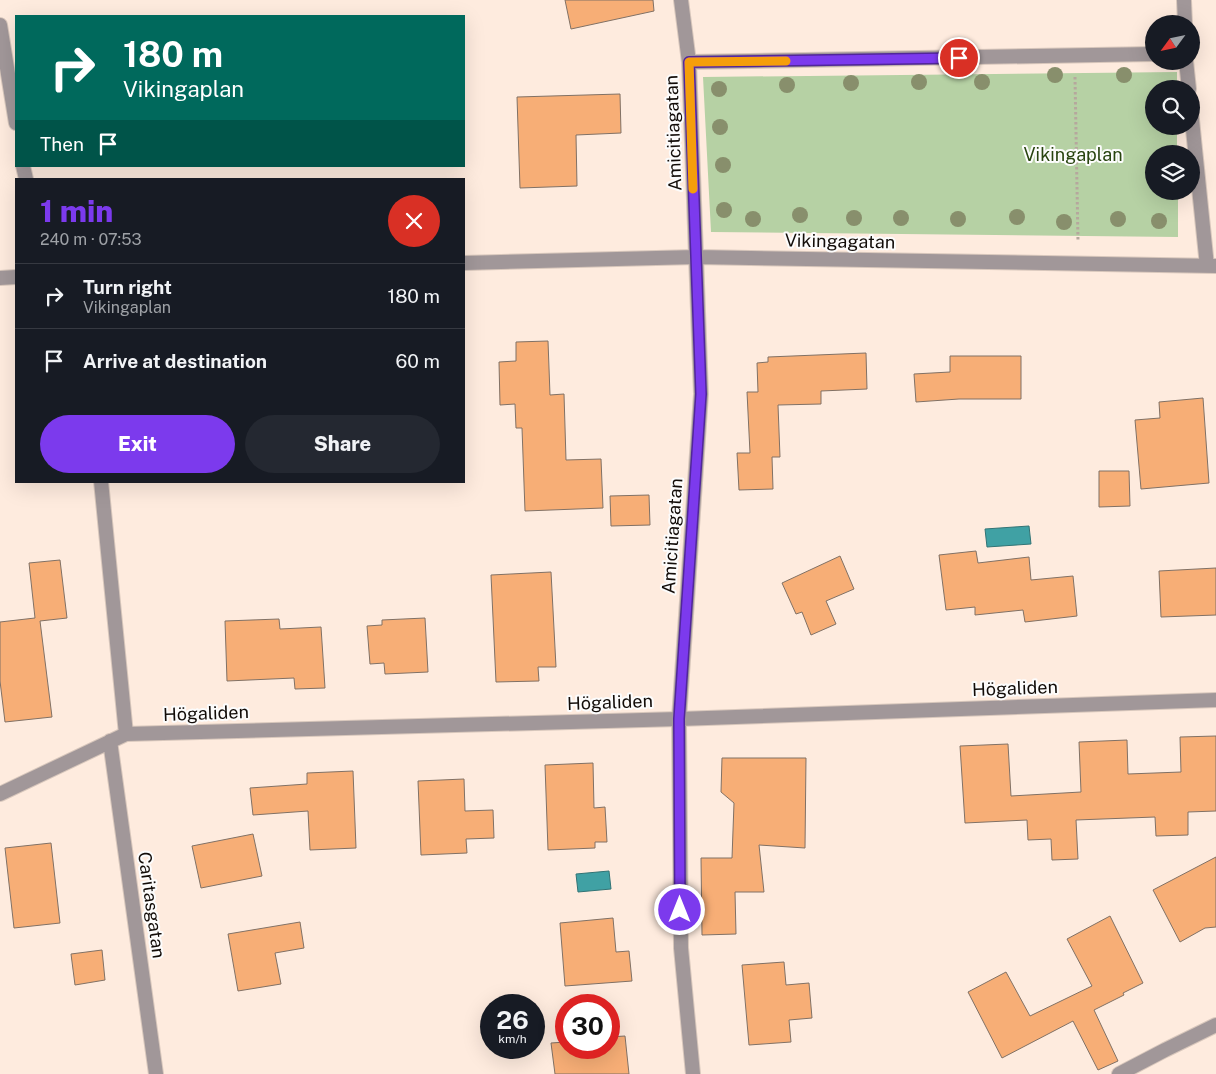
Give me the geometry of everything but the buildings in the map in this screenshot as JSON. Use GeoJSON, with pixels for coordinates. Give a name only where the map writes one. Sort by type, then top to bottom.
{"type":"FeatureCollection","features":[{"type":"Feature","properties":{"kind":"street","name":"Amicitiagatan"},"geometry":{"type":"LineString","coordinates":[[681,0],[689,62],[701,394],[679,719],[680,948],[692,1074]]}},
{"type":"Feature","properties":{"kind":"street"},"geometry":{"type":"LineString","coordinates":[[1184,0],[1185,15]]}},
{"type":"Feature","properties":{"kind":"street"},"geometry":{"type":"LineString","coordinates":[[0,25],[15,117]]}},
{"type":"Feature","properties":{"kind":"street"},"geometry":{"type":"LineString","coordinates":[[689,62],[1145,54]]}},
{"type":"Feature","properties":{"kind":"street"},"geometry":{"type":"LineString","coordinates":[[1194,135],[1212,266]]}},
{"type":"Feature","properties":{"kind":"street","name":"Vikingagatan"},"geometry":{"type":"LineString","coordinates":[[465,264],[696,258],[1212,266]]}},
{"type":"Feature","properties":{"kind":"street"},"geometry":{"type":"LineString","coordinates":[[0,278],[15,277]]}},
{"type":"Feature","properties":{"kind":"street"},"geometry":{"type":"LineString","coordinates":[[0,794],[126,734],[101,483]]}},
{"type":"Feature","properties":{"kind":"street","name":"Högaliden"},"geometry":{"type":"LineString","coordinates":[[126,734],[679,719],[1216,700]]}},
{"type":"Feature","properties":{"kind":"street","name":"Caritasgatan"},"geometry":{"type":"LineString","coordinates":[[110,741],[156,1074]]}},
{"type":"Feature","properties":{"kind":"street"},"geometry":{"type":"LineString","coordinates":[[1118,1074],[1216,1025]]}},
{"type":"Feature","properties":{"kind":"path"},"geometry":{"type":"LineString","coordinates":[[1074,56],[1079,264]]}},
{"type":"Feature","properties":{"kind":"green space","name":"Vikingaplan"},"geometry":{"type":"Polygon","coordinates":[[[1177,72],[1177,80],[1145,80],[1145,135],[1177,135],[1177,145],[1145,145],[1145,200],[1178,200],[1178,237],[711,232],[703,77],[1177,72]]]}},
{"type":"Feature","properties":{"kind":"water"},"geometry":{"type":"Polygon","coordinates":[[[1029,526],[1031,544],[987,547],[985,529],[1029,526]]]}},
{"type":"Feature","properties":{"kind":"water"},"geometry":{"type":"Polygon","coordinates":[[[609,871],[611,889],[578,892],[576,874],[609,871]]]}},
{"type":"Feature","properties":{"kind":"slow traffic"},"geometry":{"type":"LineString","coordinates":[[693,189],[689,62],[786,61]]}},
{"type":"Feature","properties":{"kind":"route"},"geometry":{"type":"LineString","coordinates":[[680,910],[679,719],[701,394],[689,62],[959,58]]}}]}
